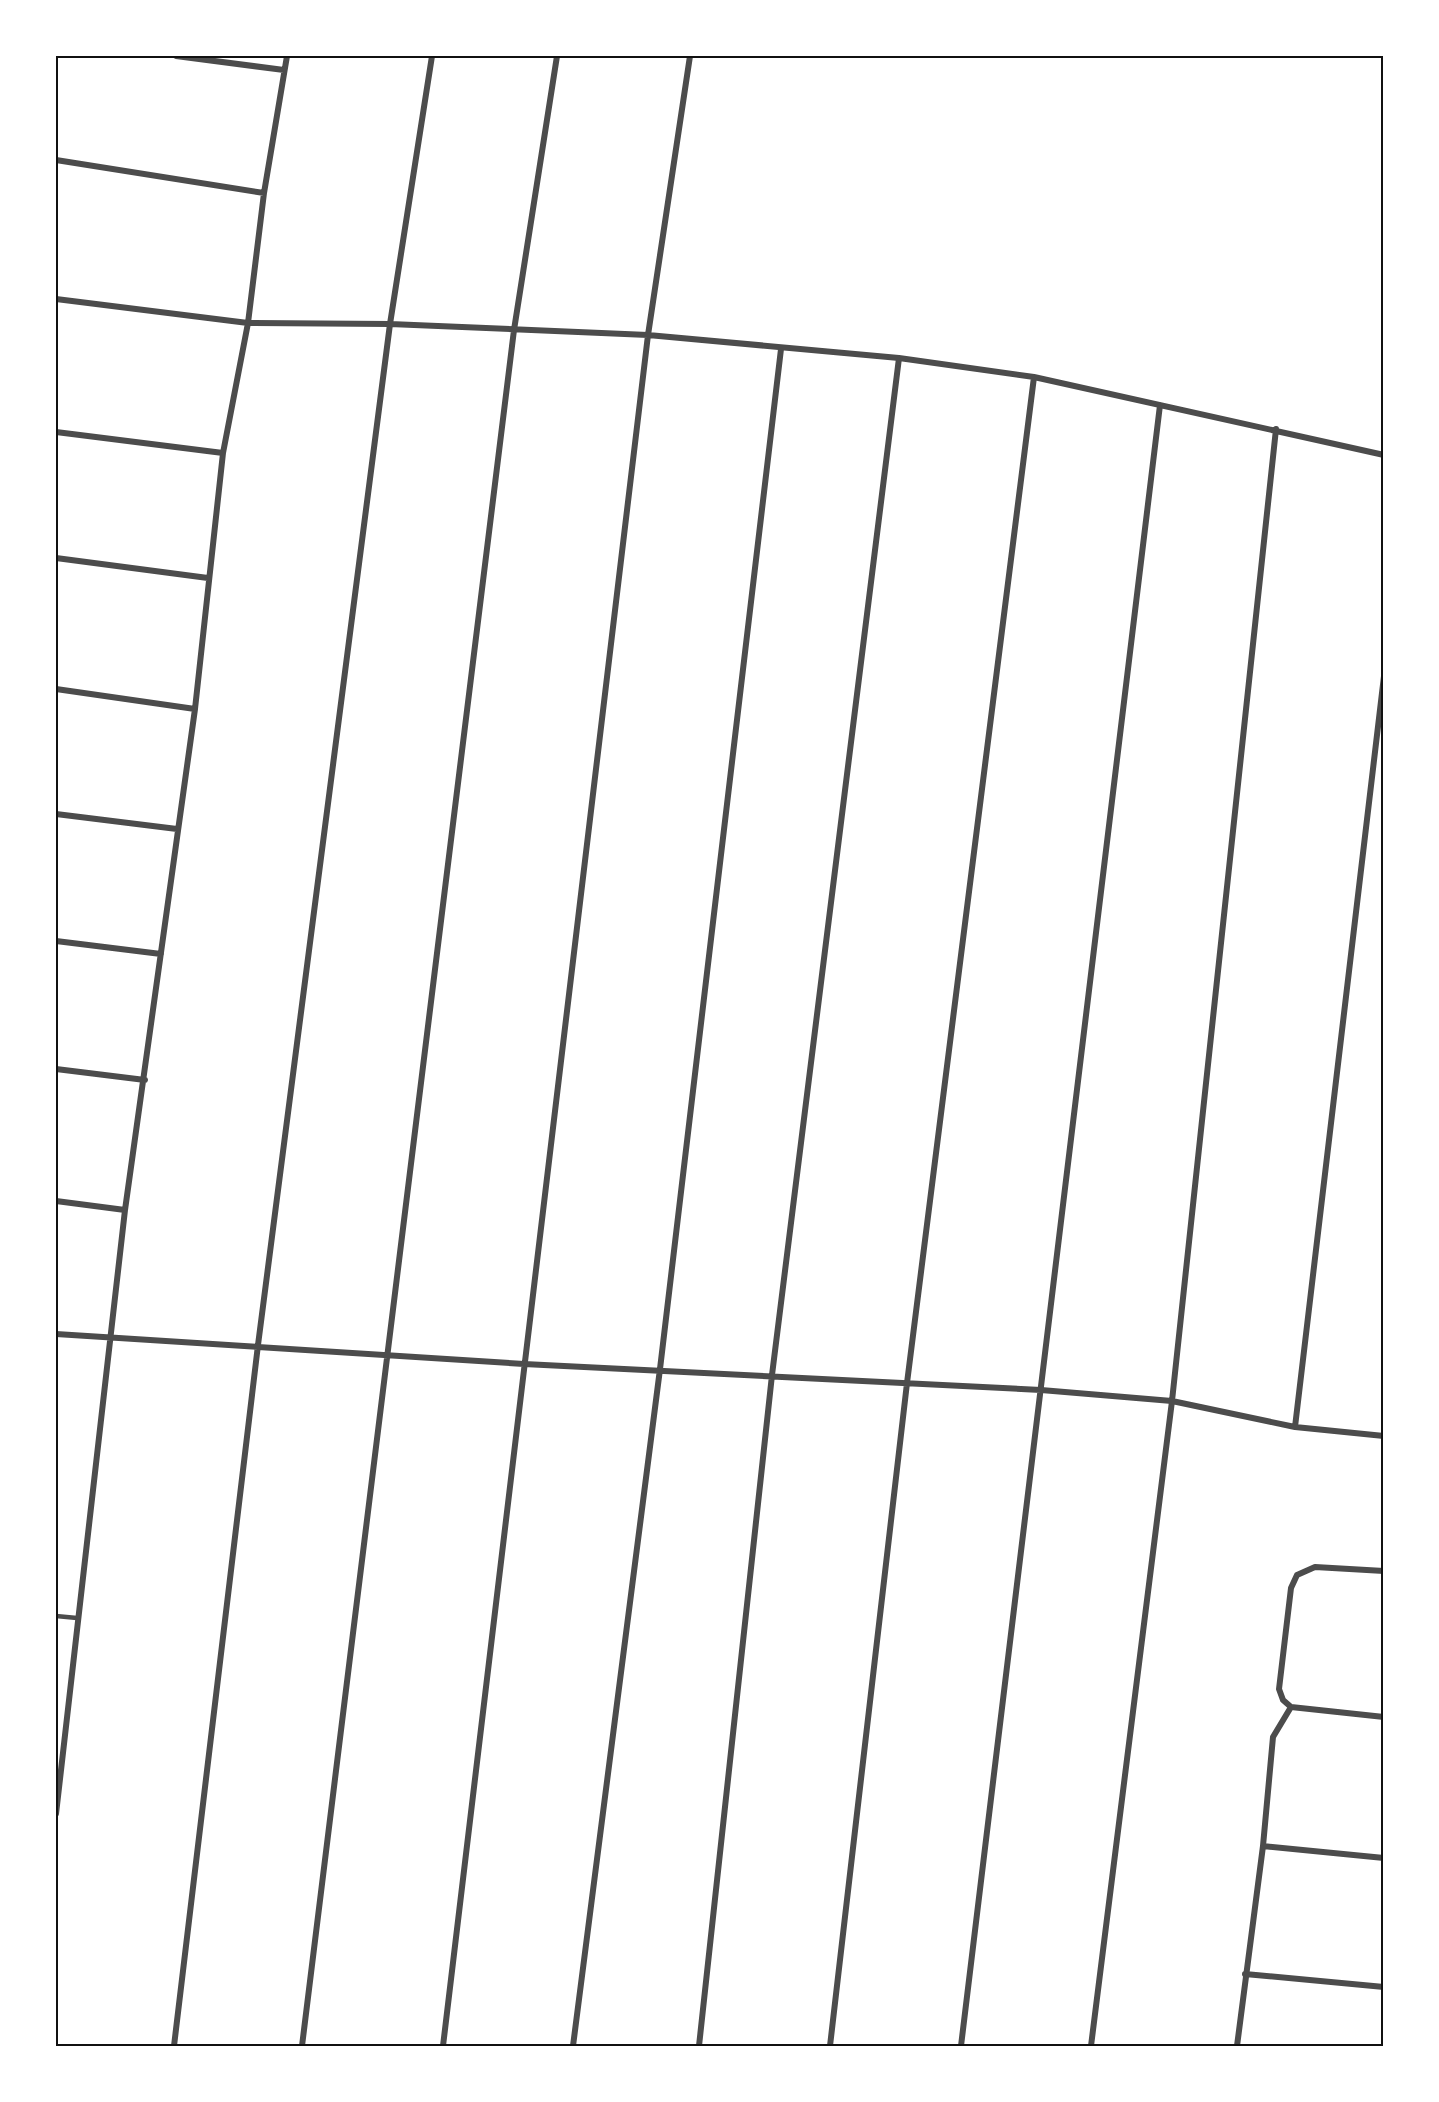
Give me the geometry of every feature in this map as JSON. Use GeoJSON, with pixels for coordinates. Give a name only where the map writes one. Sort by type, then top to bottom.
{"type":"FeatureCollection","features":[{"type":"Feature","properties":{"kind":"street"},"geometry":{"type":"LineString","coordinates":[[177,56],[284,70]]}},
{"type":"Feature","properties":{"kind":"street"},"geometry":{"type":"LineString","coordinates":[[56,1814],[124,1210],[145,1080],[177,829],[195,709],[223,453],[248,323],[264,193],[287,56]]}},
{"type":"Feature","properties":{"kind":"street"},"geometry":{"type":"LineString","coordinates":[[174,2046],[258,1345],[390,324],[432,56]]}},
{"type":"Feature","properties":{"kind":"street"},"geometry":{"type":"LineString","coordinates":[[302,2046],[514,330],[557,56]]}},
{"type":"Feature","properties":{"kind":"street"},"geometry":{"type":"LineString","coordinates":[[443,2046],[648,335],[690,56]]}},
{"type":"Feature","properties":{"kind":"street"},"geometry":{"type":"LineString","coordinates":[[56,160],[264,193]]}},
{"type":"Feature","properties":{"kind":"street"},"geometry":{"type":"LineString","coordinates":[[56,299],[248,323],[390,324],[648,335],[781,349],[899,358],[1034,377],[1276,429],[1383,455]]}},
{"type":"Feature","properties":{"kind":"street"},"geometry":{"type":"LineString","coordinates":[[573,2046],[660,1369],[781,349]]}},
{"type":"Feature","properties":{"kind":"street"},"geometry":{"type":"LineString","coordinates":[[699,2046],[772,1375],[899,358]]}},
{"type":"Feature","properties":{"kind":"street"},"geometry":{"type":"LineString","coordinates":[[830,2046],[907,1383],[1034,377]]}},
{"type":"Feature","properties":{"kind":"street"},"geometry":{"type":"LineString","coordinates":[[961,2046],[1160,405]]}},
{"type":"Feature","properties":{"kind":"street"},"geometry":{"type":"LineString","coordinates":[[1092,2046],[1172,1401],[1276,429]]}},
{"type":"Feature","properties":{"kind":"street"},"geometry":{"type":"LineString","coordinates":[[56,432],[223,453]]}},
{"type":"Feature","properties":{"kind":"street"},"geometry":{"type":"LineString","coordinates":[[56,558],[208,578]]}},
{"type":"Feature","properties":{"kind":"street"},"geometry":{"type":"LineString","coordinates":[[1295,1427],[1383,676]]}},
{"type":"Feature","properties":{"kind":"street"},"geometry":{"type":"LineString","coordinates":[[56,690],[195,709]]}},
{"type":"Feature","properties":{"kind":"street"},"geometry":{"type":"LineString","coordinates":[[56,814],[177,829]]}},
{"type":"Feature","properties":{"kind":"street"},"geometry":{"type":"LineString","coordinates":[[56,941],[161,954]]}},
{"type":"Feature","properties":{"kind":"street"},"geometry":{"type":"LineString","coordinates":[[56,1069],[145,1080]]}},
{"type":"Feature","properties":{"kind":"street"},"geometry":{"type":"LineString","coordinates":[[56,1202],[124,1210]]}},
{"type":"Feature","properties":{"kind":"street"},"geometry":{"type":"LineString","coordinates":[[56,1334],[111,1340],[258,1345],[524,1364],[660,1369],[1041,1390],[1172,1401],[1295,1427],[1383,1436]]}},
{"type":"Feature","properties":{"kind":"street"},"geometry":{"type":"LineString","coordinates":[[1383,1571],[1316,1568],[1297,1575],[1291,1588],[1280,1689],[1283,1700],[1291,1707],[1383,1718]]}},
{"type":"Feature","properties":{"kind":"street"},"geometry":{"type":"LineString","coordinates":[[1237,2046],[1263,1846],[1272,1737],[1291,1707]]}},
{"type":"Feature","properties":{"kind":"street"},"geometry":{"type":"LineString","coordinates":[[1263,1846],[1383,1858]]}},
{"type":"Feature","properties":{"kind":"street"},"geometry":{"type":"LineString","coordinates":[[1245,1974],[1383,1988]]}},
{"type":"Feature","properties":{"kind":"lane"},"geometry":{"type":"LineString","coordinates":[[56,1616],[77,1618]]}}]}
